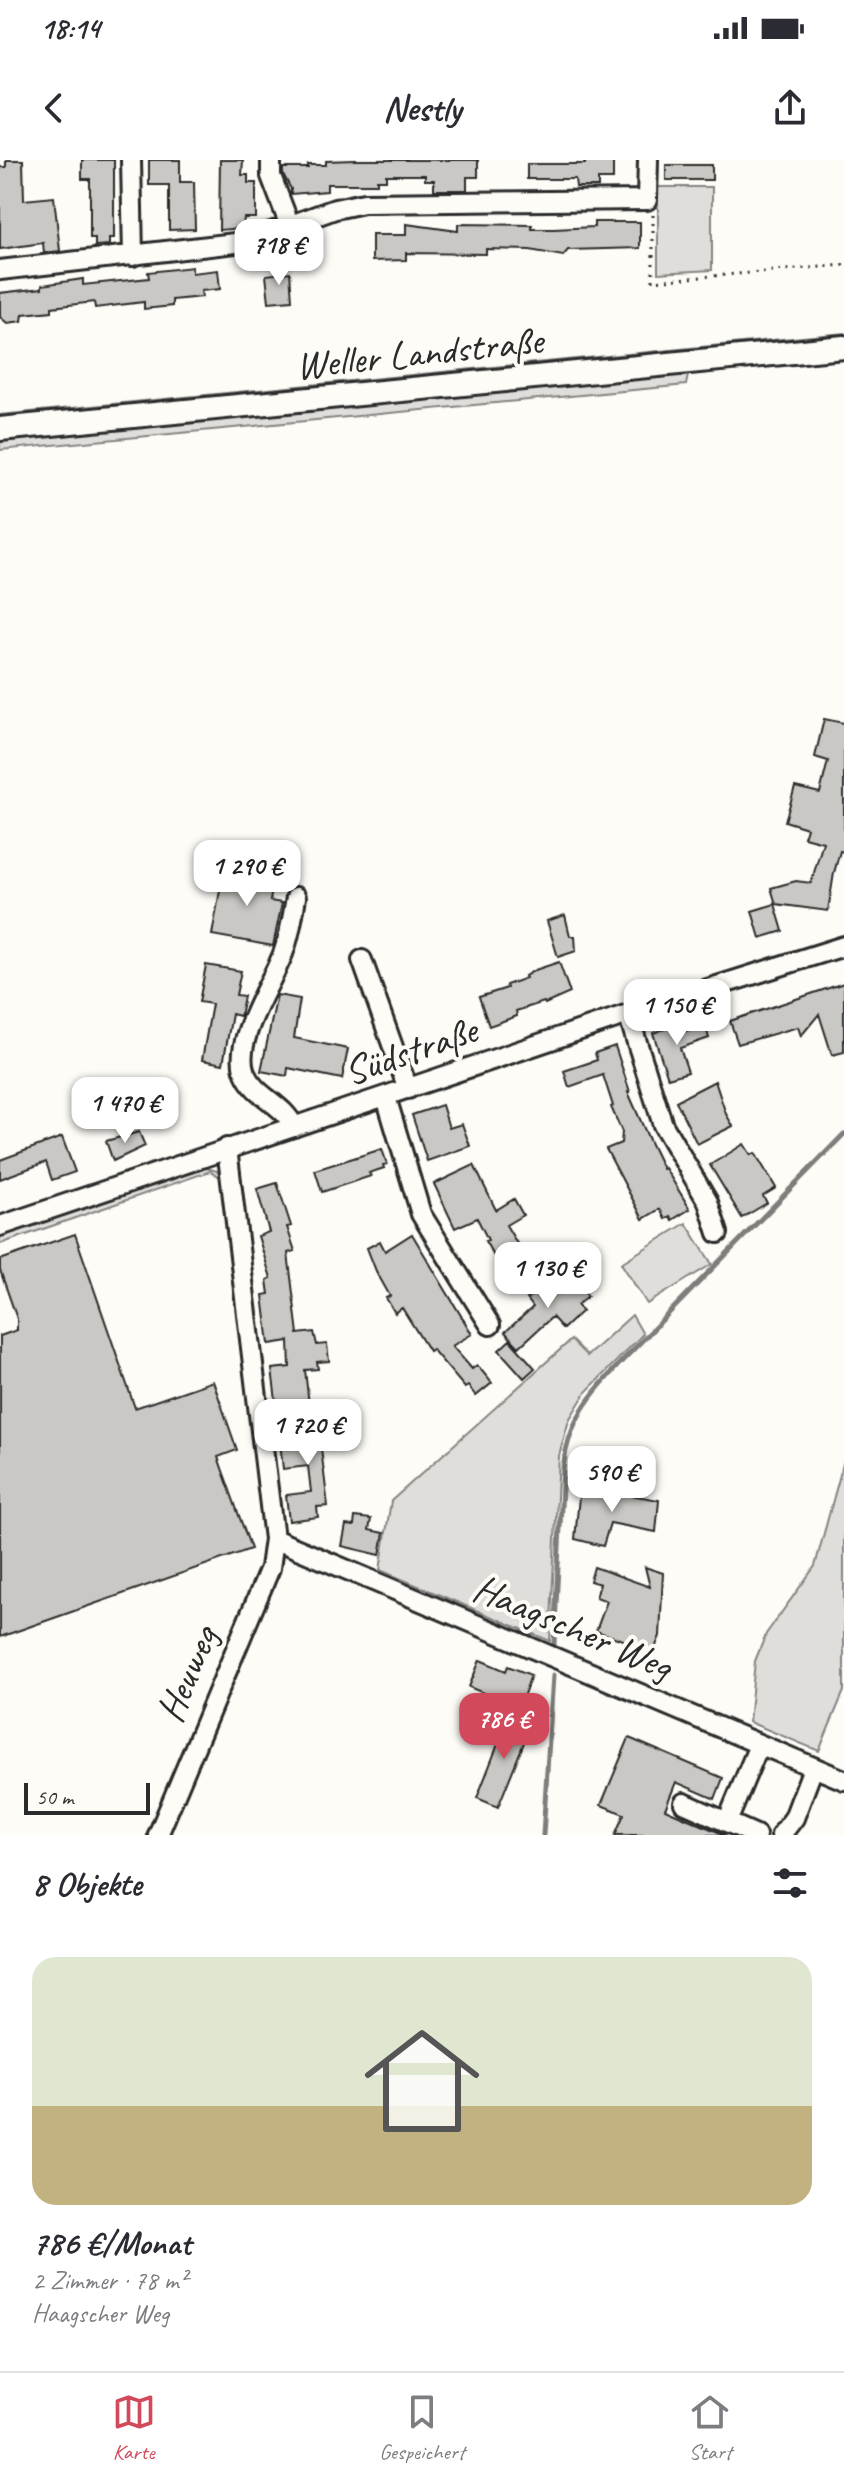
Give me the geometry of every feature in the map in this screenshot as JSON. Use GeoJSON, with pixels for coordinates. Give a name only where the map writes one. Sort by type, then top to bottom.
{"type":"FeatureCollection","features":[{"type":"Feature","properties":{"kind":"main road","name":"Weller Landstraße"},"geometry":{"type":"LineString","coordinates":[[0,429],[844,347]]}},
{"type":"Feature","properties":{"kind":"street"},"geometry":{"type":"LineString","coordinates":[[131,160],[133,256]]}},
{"type":"Feature","properties":{"kind":"street"},"geometry":{"type":"LineString","coordinates":[[271,160],[271,176],[290,226]]}},
{"type":"Feature","properties":{"kind":"street"},"geometry":{"type":"LineString","coordinates":[[0,270],[244,242],[335,209],[364,203],[647,200],[648,160]]}},
{"type":"Feature","properties":{"kind":"street"},"geometry":{"type":"LineString","coordinates":[[294,1127],[288,1113],[253,1085],[243,1062],[244,1047],[260,999],[283,956],[291,932],[296,897]]}},
{"type":"Feature","properties":{"kind":"street"},"geometry":{"type":"LineString","coordinates":[[841,947],[844,928]]}},
{"type":"Feature","properties":{"kind":"street","name":"Südstraße"},"geometry":{"type":"LineString","coordinates":[[0,1226],[628,1014],[841,947]]}},
{"type":"Feature","properties":{"kind":"street"},"geometry":{"type":"LineString","coordinates":[[362,960],[408,1089]]}},
{"type":"Feature","properties":{"kind":"street"},"geometry":{"type":"LineString","coordinates":[[628,1014],[663,1125],[708,1202],[718,1233]]}},
{"type":"Feature","properties":{"kind":"street"},"geometry":{"type":"LineString","coordinates":[[386,1097],[421,1214],[490,1325]]}},
{"type":"Feature","properties":{"kind":"street","name":"Heuweg"},"geometry":{"type":"LineString","coordinates":[[158,1835],[270,1568],[274,1539],[227,1148]]}},
{"type":"Feature","properties":{"kind":"street","name":"Haagscher Weg"},"geometry":{"type":"LineString","coordinates":[[274,1539],[844,1780]]}},
{"type":"Feature","properties":{"kind":"street"},"geometry":{"type":"LineString","coordinates":[[727,1822],[759,1745]]}},
{"type":"Feature","properties":{"kind":"street"},"geometry":{"type":"LineString","coordinates":[[781,1835],[794,1818],[813,1768]]}},
{"type":"Feature","properties":{"kind":"street"},"geometry":{"type":"LineString","coordinates":[[684,1803],[756,1835]]}},
{"type":"Feature","properties":{"kind":"path"},"geometry":{"type":"LineString","coordinates":[[647,200],[653,214],[653,281],[844,265]]}},
{"type":"Feature","properties":{"kind":"shaded area"},"geometry":{"type":"Polygon","coordinates":[[[658,187],[712,187],[712,270],[658,273],[658,187]]]}},
{"type":"Feature","properties":{"kind":"shaded area"},"geometry":{"type":"Polygon","coordinates":[[[844,333],[844,338],[0,419],[0,415],[844,333]]]}},
{"type":"Feature","properties":{"kind":"shaded area"},"geometry":{"type":"Polygon","coordinates":[[[689,370],[686,385],[0,450],[0,438],[689,370]]]}},
{"type":"Feature","properties":{"kind":"shaded area"},"geometry":{"type":"Polygon","coordinates":[[[202,1167],[218,1171],[222,1178],[210,1171],[0,1244],[0,1235],[202,1167]]]}},
{"type":"Feature","properties":{"kind":"shaded area"},"geometry":{"type":"Polygon","coordinates":[[[686,1223],[712,1264],[647,1304],[621,1263],[686,1223]]]}},
{"type":"Feature","properties":{"kind":"shaded area"},"geometry":{"type":"Polygon","coordinates":[[[632,1315],[643,1334],[586,1392],[569,1420],[559,1456],[550,1641],[380,1570],[391,1501],[571,1340],[587,1356],[632,1315]]]}},
{"type":"Feature","properties":{"kind":"shaded area"},"geometry":{"type":"Polygon","coordinates":[[[844,1460],[844,1691],[819,1751],[749,1722],[755,1661],[766,1634],[815,1566],[844,1460]]]}},
{"type":"Feature","properties":{"kind":"building"},"geometry":{"type":"Polygon","coordinates":[[[6,160],[23,160],[24,200],[54,197],[60,251],[44,253],[43,243],[0,249],[0,167],[6,167],[6,160]]]}},
{"type":"Feature","properties":{"kind":"building"},"geometry":{"type":"Polygon","coordinates":[[[82,160],[114,160],[114,238],[109,238],[109,245],[95,246],[95,238],[90,238],[90,179],[82,179],[82,160]]]}},
{"type":"Feature","properties":{"kind":"building"},"geometry":{"type":"Polygon","coordinates":[[[149,160],[180,160],[180,182],[194,182],[195,229],[169,230],[169,185],[149,185],[149,160]]]}},
{"type":"Feature","properties":{"kind":"building"},"geometry":{"type":"Polygon","coordinates":[[[220,160],[243,160],[242,175],[248,175],[248,183],[256,183],[256,218],[244,218],[243,228],[219,230],[220,160]]]}},
{"type":"Feature","properties":{"kind":"building"},"geometry":{"type":"Polygon","coordinates":[[[478,160],[478,177],[467,177],[467,190],[434,190],[434,180],[425,180],[425,175],[386,175],[386,180],[377,180],[377,184],[327,184],[327,191],[291,194],[283,174],[283,168],[308,168],[308,165],[326,165],[326,161],[478,160]]]}},
{"type":"Feature","properties":{"kind":"building"},"geometry":{"type":"Polygon","coordinates":[[[585,160],[613,160],[613,179],[598,179],[598,187],[576,187],[575,179],[527,179],[527,164],[585,164],[585,160]]]}},
{"type":"Feature","properties":{"kind":"building"},"geometry":{"type":"Polygon","coordinates":[[[666,165],[712,165],[712,180],[666,180],[666,165]]]}},
{"type":"Feature","properties":{"kind":"building"},"geometry":{"type":"Polygon","coordinates":[[[594,222],[640,222],[640,248],[568,250],[563,256],[530,250],[486,249],[486,254],[406,253],[406,260],[372,261],[372,235],[406,235],[406,224],[458,231],[458,224],[532,225],[532,229],[554,229],[594,227],[594,222]]]}},
{"type":"Feature","properties":{"kind":"building"},"geometry":{"type":"Polygon","coordinates":[[[192,267],[192,273],[218,270],[220,289],[201,291],[202,297],[172,300],[172,306],[144,309],[144,302],[95,308],[94,302],[23,314],[22,321],[7,323],[0,317],[0,293],[83,279],[83,285],[149,278],[148,272],[192,267]]]}},
{"type":"Feature","properties":{"kind":"building"},"geometry":{"type":"Polygon","coordinates":[[[290,272],[292,300],[269,302],[266,275],[290,272]]]}},
{"type":"Feature","properties":{"kind":"building"},"geometry":{"type":"Polygon","coordinates":[[[824,719],[844,723],[844,852],[840,851],[834,873],[828,911],[776,904],[771,888],[796,881],[811,883],[823,842],[804,837],[807,828],[785,821],[795,787],[820,793],[828,761],[815,757],[824,719]]]}},
{"type":"Feature","properties":{"kind":"building"},"geometry":{"type":"Polygon","coordinates":[[[224,868],[274,877],[270,901],[282,903],[273,946],[212,935],[224,868]]]}},
{"type":"Feature","properties":{"kind":"building"},"geometry":{"type":"Polygon","coordinates":[[[775,904],[783,931],[760,938],[752,911],[775,904]]]}},
{"type":"Feature","properties":{"kind":"building"},"geometry":{"type":"Polygon","coordinates":[[[565,915],[570,936],[575,936],[576,951],[558,957],[547,921],[565,915]]]}},
{"type":"Feature","properties":{"kind":"building"},"geometry":{"type":"Polygon","coordinates":[[[559,962],[570,993],[545,1004],[516,1011],[517,1016],[489,1026],[479,997],[507,988],[506,985],[526,978],[535,970],[559,962]]]}},
{"type":"Feature","properties":{"kind":"building"},"geometry":{"type":"Polygon","coordinates":[[[206,965],[241,971],[236,995],[244,996],[240,1016],[232,1014],[223,1064],[202,1060],[212,1004],[199,1002],[206,965]]]}},
{"type":"Feature","properties":{"kind":"building"},"geometry":{"type":"Polygon","coordinates":[[[844,983],[844,1052],[832,1055],[819,1014],[801,1036],[798,1027],[738,1044],[730,1021],[844,983]]]}},
{"type":"Feature","properties":{"kind":"building"},"geometry":{"type":"Polygon","coordinates":[[[277,995],[300,999],[294,1038],[348,1049],[342,1079],[288,1068],[287,1076],[261,1071],[277,995]]]}},
{"type":"Feature","properties":{"kind":"building"},"geometry":{"type":"Polygon","coordinates":[[[705,1025],[709,1038],[680,1048],[688,1072],[668,1078],[653,1033],[673,1026],[676,1034],[705,1025]]]}},
{"type":"Feature","properties":{"kind":"building"},"geometry":{"type":"Polygon","coordinates":[[[615,1046],[628,1092],[650,1142],[663,1169],[690,1209],[672,1220],[670,1216],[665,1219],[660,1209],[643,1219],[606,1149],[621,1143],[622,1132],[611,1107],[603,1075],[569,1087],[564,1071],[597,1060],[595,1053],[615,1046]]]}},
{"type":"Feature","properties":{"kind":"building"},"geometry":{"type":"Polygon","coordinates":[[[715,1081],[733,1126],[697,1144],[676,1101],[715,1081]]]}},
{"type":"Feature","properties":{"kind":"building"},"geometry":{"type":"Polygon","coordinates":[[[442,1105],[449,1128],[462,1124],[470,1146],[427,1161],[412,1115],[442,1105]]]}},
{"type":"Feature","properties":{"kind":"building"},"geometry":{"type":"Polygon","coordinates":[[[139,1132],[145,1146],[113,1161],[106,1141],[139,1132]]]}},
{"type":"Feature","properties":{"kind":"building"},"geometry":{"type":"Polygon","coordinates":[[[62,1137],[75,1172],[52,1180],[46,1162],[0,1179],[0,1160],[62,1137]]]}},
{"type":"Feature","properties":{"kind":"building"},"geometry":{"type":"Polygon","coordinates":[[[744,1144],[751,1155],[755,1153],[776,1188],[763,1196],[767,1203],[742,1218],[710,1165],[744,1144]]]}},
{"type":"Feature","properties":{"kind":"building"},"geometry":{"type":"Polygon","coordinates":[[[382,1149],[387,1164],[383,1165],[384,1168],[369,1173],[371,1176],[322,1192],[315,1170],[382,1149]]]}},
{"type":"Feature","properties":{"kind":"building"},"geometry":{"type":"Polygon","coordinates":[[[474,1165],[496,1210],[514,1199],[523,1215],[506,1225],[532,1269],[510,1283],[485,1241],[488,1240],[477,1218],[455,1228],[434,1184],[474,1165]]]}},
{"type":"Feature","properties":{"kind":"building"},"geometry":{"type":"Polygon","coordinates":[[[277,1183],[291,1226],[287,1227],[295,1251],[288,1253],[298,1334],[314,1332],[317,1345],[327,1344],[329,1361],[317,1362],[318,1369],[305,1370],[310,1413],[278,1417],[272,1369],[290,1367],[289,1341],[269,1344],[263,1295],[269,1294],[267,1280],[271,1278],[258,1236],[269,1232],[257,1189],[277,1183]]]}},
{"type":"Feature","properties":{"kind":"building"},"geometry":{"type":"Polygon","coordinates":[[[75,1234],[135,1408],[213,1381],[237,1450],[218,1457],[251,1549],[0,1637],[0,1336],[17,1330],[17,1319],[0,1270],[0,1260],[75,1234]]]}},
{"type":"Feature","properties":{"kind":"building"},"geometry":{"type":"Polygon","coordinates":[[[412,1234],[472,1334],[452,1346],[472,1369],[477,1365],[492,1383],[476,1396],[468,1386],[465,1388],[432,1349],[429,1351],[402,1308],[395,1313],[386,1298],[390,1296],[367,1248],[380,1241],[385,1251],[412,1234]]]}},
{"type":"Feature","properties":{"kind":"building"},"geometry":{"type":"Polygon","coordinates":[[[572,1279],[588,1296],[577,1305],[582,1311],[563,1329],[552,1317],[519,1347],[505,1332],[533,1307],[527,1299],[543,1285],[549,1292],[563,1280],[567,1284],[572,1279]]]}},
{"type":"Feature","properties":{"kind":"building"},"geometry":{"type":"Polygon","coordinates":[[[510,1340],[535,1368],[524,1378],[499,1350],[510,1340]]]}},
{"type":"Feature","properties":{"kind":"building"},"geometry":{"type":"Polygon","coordinates":[[[328,1412],[331,1439],[320,1440],[328,1506],[317,1507],[318,1517],[289,1521],[286,1495],[311,1492],[308,1466],[283,1469],[280,1442],[307,1439],[305,1414],[328,1412]]]}},
{"type":"Feature","properties":{"kind":"building"},"geometry":{"type":"Polygon","coordinates":[[[580,1486],[659,1500],[656,1532],[610,1523],[603,1546],[575,1539],[580,1486]]]}},
{"type":"Feature","properties":{"kind":"building"},"geometry":{"type":"Polygon","coordinates":[[[355,1517],[371,1519],[369,1530],[384,1533],[380,1555],[342,1546],[346,1525],[354,1526],[355,1517]]]}},
{"type":"Feature","properties":{"kind":"building"},"geometry":{"type":"Polygon","coordinates":[[[594,1567],[650,1587],[645,1567],[663,1573],[660,1636],[651,1658],[624,1648],[626,1641],[596,1631],[607,1601],[596,1597],[600,1584],[590,1581],[594,1567]]]}},
{"type":"Feature","properties":{"kind":"building"},"geometry":{"type":"Polygon","coordinates":[[[480,1660],[506,1671],[508,1666],[531,1675],[519,1708],[469,1687],[480,1660]]]}},
{"type":"Feature","properties":{"kind":"building"},"geometry":{"type":"Polygon","coordinates":[[[509,1716],[531,1725],[498,1807],[477,1798],[509,1716]]]}},
{"type":"Feature","properties":{"kind":"building"},"geometry":{"type":"Polygon","coordinates":[[[629,1738],[723,1778],[715,1799],[676,1782],[665,1809],[725,1835],[615,1835],[624,1814],[601,1805],[629,1738]]]}},
{"type":"Feature","properties":{"kind":"waterway"},"geometry":{"type":"LineString","coordinates":[[554,1644],[563,1468],[570,1436],[582,1410],[621,1362],[844,1134]]}},
{"type":"Feature","properties":{"kind":"waterway"},"geometry":{"type":"LineString","coordinates":[[543,1835],[553,1675]]}}]}
